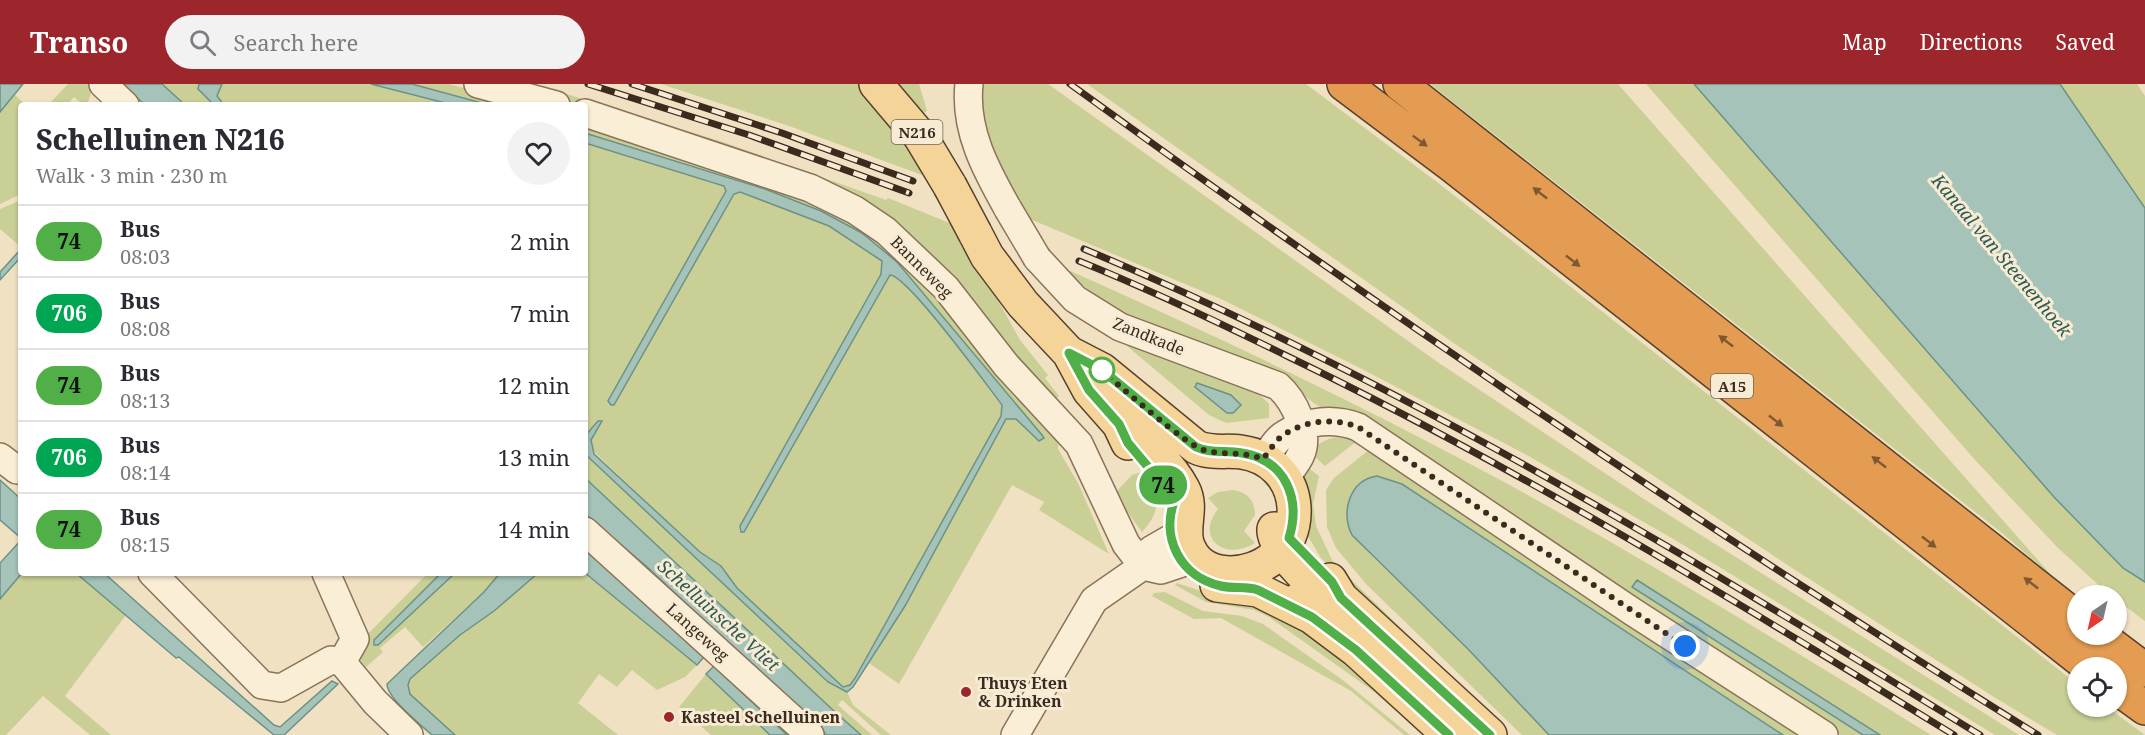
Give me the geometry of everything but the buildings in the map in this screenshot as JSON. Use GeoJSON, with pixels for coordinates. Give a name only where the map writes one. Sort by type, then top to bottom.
{"type":"FeatureCollection","features":[{"type":"Feature","properties":{"kind":"highway","name":"A15"},"geometry":{"type":"LineString","coordinates":[[1344,84],[1453,166],[2077,657]]}},
{"type":"Feature","properties":{"kind":"highway","name":"A15"},"geometry":{"type":"LineString","coordinates":[[1400,84],[2067,610]]}},
{"type":"Feature","properties":{"kind":"highway"},"geometry":{"type":"LineString","coordinates":[[2112,645],[2145,670]]}},
{"type":"Feature","properties":{"kind":"highway"},"geometry":{"type":"LineString","coordinates":[[2127,695],[2145,708]]}},
{"type":"Feature","properties":{"kind":"main road","name":"N216"},"geometry":{"type":"LineString","coordinates":[[876,84],[920,136],[950,186],[987,256],[1028,312],[1069,353],[1089,390],[1119,424],[1128,443],[1178,493]]}},
{"type":"Feature","properties":{"kind":"main road","name":"N216"},"geometry":{"type":"LineString","coordinates":[[1069,353],[1102,370],[1196,447],[1214,452],[1239,452],[1267,469]]}},
{"type":"Feature","properties":{"kind":"main road"},"geometry":{"type":"LineString","coordinates":[[1236,467],[1267,469],[1294,503],[1269,561],[1222,586],[1207,582],[1193,574],[1169,523],[1178,493],[1209,470],[1236,467]]}},
{"type":"Feature","properties":{"kind":"main road"},"geometry":{"type":"LineString","coordinates":[[1269,561],[1332,582],[1341,598],[1490,735]]}},
{"type":"Feature","properties":{"kind":"main road"},"geometry":{"type":"LineString","coordinates":[[1269,561],[1312,617],[1356,650],[1449,735]]}},
{"type":"Feature","properties":{"kind":"street"},"geometry":{"type":"LineString","coordinates":[[103,84],[122,102]]}},
{"type":"Feature","properties":{"kind":"street"},"geometry":{"type":"LineString","coordinates":[[478,84],[545,102]]}},
{"type":"Feature","properties":{"kind":"street","name":"Zandkade"},"geometry":{"type":"LineString","coordinates":[[969,84],[969,116],[978,151],[1037,258],[1075,299],[1120,327],[1278,386],[1295,406],[1300,426],[1301,455],[1267,469]]}},
{"type":"Feature","properties":{"kind":"street","name":"Banneweg"},"geometry":{"type":"LineString","coordinates":[[588,114],[810,188],[855,210],[886,231],[946,288],[1006,365],[1079,444],[1126,544],[1143,566]]}},
{"type":"Feature","properties":{"kind":"street"},"geometry":{"type":"LineString","coordinates":[[1300,426],[1333,420],[1358,427],[1633,612],[1824,735]]}},
{"type":"Feature","properties":{"kind":"street","name":"Langeweg"},"geometry":{"type":"LineString","coordinates":[[588,534],[810,735]]}},
{"type":"Feature","properties":{"kind":"street"},"geometry":{"type":"LineString","coordinates":[[1015,735],[1086,610],[1094,600],[1121,579],[1143,566],[1151,550],[1182,553]]}},
{"type":"Feature","properties":{"kind":"street"},"geometry":{"type":"LineString","coordinates":[[159,576],[262,685],[281,688],[331,660],[342,662],[375,702],[409,735]]}},
{"type":"Feature","properties":{"kind":"street"},"geometry":{"type":"LineString","coordinates":[[327,576],[355,639],[342,662]]}},
{"type":"Feature","properties":{"kind":"green space"},"geometry":{"type":"Polygon","coordinates":[[[68,84],[89,84],[92,90],[88,102],[80,102],[74,97],[70,102],[51,102],[68,84]]]}},
{"type":"Feature","properties":{"kind":"green space"},"geometry":{"type":"Polygon","coordinates":[[[162,84],[199,84],[198,89],[211,102],[182,102],[162,84]]]}},
{"type":"Feature","properties":{"kind":"green space"},"geometry":{"type":"Polygon","coordinates":[[[222,84],[371,84],[441,102],[222,102],[217,96],[222,84]]]}},
{"type":"Feature","properties":{"kind":"green space"},"geometry":{"type":"Polygon","coordinates":[[[412,84],[449,84],[512,102],[478,102],[412,84]]]}},
{"type":"Feature","properties":{"kind":"green space"},"geometry":{"type":"Polygon","coordinates":[[[508,84],[534,84],[723,142],[886,200],[888,198],[957,226],[1020,340],[1048,375],[1045,378],[1059,396],[1053,402],[880,216],[588,108],[588,102],[569,102],[508,84]]]}},
{"type":"Feature","properties":{"kind":"green space"},"geometry":{"type":"Polygon","coordinates":[[[661,84],[858,84],[893,124],[930,178],[789,126],[661,84]]]}},
{"type":"Feature","properties":{"kind":"green space"},"geometry":{"type":"Polygon","coordinates":[[[896,84],[919,84],[927,111],[921,114],[896,84]]]}},
{"type":"Feature","properties":{"kind":"green space"},"geometry":{"type":"Polygon","coordinates":[[[981,84],[1048,84],[1439,363],[1653,505],[2019,735],[1995,735],[1675,540],[1523,453],[1358,367],[1221,299],[1025,217],[1006,183],[990,143],[982,113],[981,84]]]}},
{"type":"Feature","properties":{"kind":"green space"},"geometry":{"type":"Polygon","coordinates":[[[1087,84],[1306,84],[1437,182],[2067,676],[2067,717],[2121,717],[2145,735],[2057,735],[1792,568],[1455,344],[1087,84]]]}},
{"type":"Feature","properties":{"kind":"green space"},"geometry":{"type":"Polygon","coordinates":[[[1430,84],[1618,84],[2052,576],[2002,533],[1430,84]]]}},
{"type":"Feature","properties":{"kind":"green space"},"geometry":{"type":"Polygon","coordinates":[[[1646,84],[1694,84],[2054,497],[2123,568],[2145,582],[2145,621],[2127,608],[2127,585],[2098,585],[2057,547],[1976,461],[1646,84]]]}},
{"type":"Feature","properties":{"kind":"green space"},"geometry":{"type":"Polygon","coordinates":[[[2060,84],[2137,84],[2145,96],[2145,208],[2060,84]]]}},
{"type":"Feature","properties":{"kind":"green space"},"geometry":{"type":"Polygon","coordinates":[[[15,95],[23,102],[18,102],[18,195],[0,204],[0,112],[15,95]]]}},
{"type":"Feature","properties":{"kind":"green space"},"geometry":{"type":"Polygon","coordinates":[[[588,123],[800,191],[882,237],[1060,434],[1058,449],[1078,483],[1109,554],[1039,510],[1044,502],[1012,485],[899,684],[869,663],[905,606],[1006,419],[1016,419],[1039,441],[1044,439],[897,262],[862,233],[821,211],[765,189],[588,134],[588,123]]]}},
{"type":"Feature","properties":{"kind":"green space"},"geometry":{"type":"Polygon","coordinates":[[[588,144],[724,186],[726,191],[611,405],[614,405],[734,194],[740,192],[829,226],[882,261],[881,274],[739,530],[890,275],[899,280],[929,311],[1002,405],[1002,416],[850,685],[843,687],[737,588],[721,566],[700,552],[591,449],[591,440],[602,423],[588,434],[588,144]]]}},
{"type":"Feature","properties":{"kind":"green space"},"geometry":{"type":"Polygon","coordinates":[[[18,201],[18,244],[0,229],[0,209],[18,201]]]}},
{"type":"Feature","properties":{"kind":"green space"},"geometry":{"type":"Polygon","coordinates":[[[1066,269],[1288,372],[1506,483],[1667,575],[1931,735],[1841,735],[1314,403],[1286,380],[1138,320],[1086,288],[1066,269]]]}},
{"type":"Feature","properties":{"kind":"green space"},"geometry":{"type":"Polygon","coordinates":[[[1114,335],[1255,390],[1269,404],[1269,418],[1226,423],[1209,415],[1114,335]]]}},
{"type":"Feature","properties":{"kind":"green space"},"geometry":{"type":"Polygon","coordinates":[[[1343,436],[1357,441],[1325,466],[1311,453],[1325,441],[1343,436]]]}},
{"type":"Feature","properties":{"kind":"green space"},"geometry":{"type":"Polygon","coordinates":[[[1370,449],[1810,735],[1783,735],[1402,484],[1347,517],[1352,534],[1373,557],[1468,649],[1549,735],[1522,735],[1367,585],[1336,548],[1327,527],[1326,490],[1334,478],[1370,449]]]}},
{"type":"Feature","properties":{"kind":"green space"},"geometry":{"type":"Polygon","coordinates":[[[588,457],[828,682],[847,692],[853,705],[891,735],[881,735],[842,700],[838,705],[872,735],[861,735],[588,481],[588,457]]]}},
{"type":"Feature","properties":{"kind":"green space"},"geometry":{"type":"Polygon","coordinates":[[[1306,466],[1319,476],[1313,504],[1316,526],[1333,562],[1466,691],[1463,695],[1321,558],[1306,533],[1303,505],[1306,466]]]}},
{"type":"Feature","properties":{"kind":"green space"},"geometry":{"type":"Polygon","coordinates":[[[1141,472],[1156,502],[1154,515],[1142,532],[1114,494],[1132,475],[1141,472]]]}},
{"type":"Feature","properties":{"kind":"green space"},"geometry":{"type":"Polygon","coordinates":[[[1233,490],[1249,498],[1254,505],[1255,515],[1244,531],[1255,543],[1234,550],[1217,544],[1212,538],[1210,530],[1212,520],[1218,509],[1208,498],[1218,492],[1233,490]]]}},
{"type":"Feature","properties":{"kind":"green space"},"geometry":{"type":"Polygon","coordinates":[[[588,575],[697,665],[685,677],[657,690],[632,670],[617,687],[599,674],[578,703],[618,735],[455,735],[410,694],[408,685],[410,679],[460,635],[494,611],[535,576],[588,575]]]}},
{"type":"Feature","properties":{"kind":"green space"},"geometry":{"type":"Polygon","coordinates":[[[19,576],[80,576],[126,615],[65,696],[111,735],[90,735],[43,696],[6,735],[0,735],[0,599],[19,576]]]}},
{"type":"Feature","properties":{"kind":"green space"},"geometry":{"type":"Polygon","coordinates":[[[425,576],[438,576],[373,643],[378,645],[452,576],[497,576],[484,592],[423,647],[405,627],[380,648],[383,652],[366,667],[353,649],[425,576]]]}},
{"type":"Feature","properties":{"kind":"green space"},"geometry":{"type":"Polygon","coordinates":[[[1177,583],[1207,593],[1265,603],[1346,661],[1431,735],[1424,735],[1373,691],[1269,617],[1254,610],[1206,602],[1175,585],[1177,583]]]}},
{"type":"Feature","properties":{"kind":"green space"},"geometry":{"type":"Polygon","coordinates":[[[1165,592],[1203,611],[1242,616],[1263,624],[1344,681],[1410,735],[1404,735],[1351,691],[1221,618],[1194,619],[1152,596],[1154,593],[1165,592]]]}},
{"type":"Feature","properties":{"kind":"green space"},"geometry":{"type":"Polygon","coordinates":[[[706,674],[770,735],[711,735],[679,707],[706,674]]]}},
{"type":"Feature","properties":{"kind":"water"},"geometry":{"type":"Polygon","coordinates":[[[0,84],[23,84],[0,112],[0,84]]]}},
{"type":"Feature","properties":{"kind":"water"},"geometry":{"type":"Polygon","coordinates":[[[122,84],[162,84],[182,102],[142,102],[122,84]]]}},
{"type":"Feature","properties":{"kind":"water"},"geometry":{"type":"Polygon","coordinates":[[[199,84],[222,84],[217,96],[222,102],[211,102],[198,89],[199,84]]]}},
{"type":"Feature","properties":{"kind":"water"},"geometry":{"type":"Polygon","coordinates":[[[371,84],[412,84],[478,102],[441,102],[371,84]]]}},
{"type":"Feature","properties":{"kind":"water","name":"Kanaal van Steenenhoek"},"geometry":{"type":"Polygon","coordinates":[[[1694,84],[2060,84],[2145,208],[2145,582],[2123,568],[2054,497],[1694,84]]]}},
{"type":"Feature","properties":{"kind":"water"},"geometry":{"type":"Polygon","coordinates":[[[588,134],[765,189],[821,211],[862,233],[897,262],[1044,438],[1039,441],[1016,419],[1006,419],[905,606],[853,687],[847,692],[828,682],[588,457],[588,433],[598,421],[602,421],[591,440],[594,454],[700,552],[721,566],[737,588],[843,687],[850,685],[855,678],[1001,416],[1002,405],[929,311],[899,280],[890,275],[744,532],[741,532],[740,526],[881,274],[882,261],[829,226],[740,192],[734,194],[614,405],[611,405],[608,401],[726,191],[724,186],[588,144],[588,134]]]}},
{"type":"Feature","properties":{"kind":"water"},"geometry":{"type":"Polygon","coordinates":[[[18,252],[18,260],[0,280],[0,272],[18,252]]]}},
{"type":"Feature","properties":{"kind":"water"},"geometry":{"type":"Polygon","coordinates":[[[1197,383],[1231,395],[1241,405],[1233,413],[1227,413],[1195,387],[1197,383]]]}},
{"type":"Feature","properties":{"kind":"water"},"geometry":{"type":"Polygon","coordinates":[[[1377,476],[1402,484],[1783,735],[1549,735],[1468,649],[1352,535],[1347,517],[1350,498],[1360,484],[1377,476]]]}},
{"type":"Feature","properties":{"kind":"water"},"geometry":{"type":"Polygon","coordinates":[[[0,480],[18,496],[18,535],[0,520],[0,480]]]}},
{"type":"Feature","properties":{"kind":"water","name":"Schelluinsche Vliet"},"geometry":{"type":"Polygon","coordinates":[[[588,481],[861,735],[827,735],[646,566],[588,517],[588,481]]]}},
{"type":"Feature","properties":{"kind":"water"},"geometry":{"type":"Polygon","coordinates":[[[18,543],[19,576],[0,599],[0,563],[18,543]]]}},
{"type":"Feature","properties":{"kind":"water"},"geometry":{"type":"Polygon","coordinates":[[[588,549],[704,657],[697,665],[588,575],[588,549]]]}},
{"type":"Feature","properties":{"kind":"water"},"geometry":{"type":"Polygon","coordinates":[[[80,576],[107,576],[274,725],[280,727],[332,681],[338,684],[284,735],[274,735],[179,657],[176,658],[80,576]]]}},
{"type":"Feature","properties":{"kind":"water"},"geometry":{"type":"Polygon","coordinates":[[[438,576],[452,576],[378,645],[374,645],[374,640],[438,576]]]}},
{"type":"Feature","properties":{"kind":"water"},"geometry":{"type":"Polygon","coordinates":[[[497,576],[535,576],[494,611],[460,635],[410,679],[408,685],[410,694],[455,735],[432,735],[398,704],[388,690],[387,684],[484,592],[497,576]]]}},
{"type":"Feature","properties":{"kind":"water"},"geometry":{"type":"Polygon","coordinates":[[[1637,580],[1880,735],[1863,735],[1632,587],[1637,580]]]}},
{"type":"Feature","properties":{"kind":"water"},"geometry":{"type":"Polygon","coordinates":[[[714,666],[787,735],[770,735],[706,674],[714,666]]]}},
{"type":"Feature","properties":{"kind":"railway"},"geometry":{"type":"LineString","coordinates":[[588,84],[749,135],[909,193]]}},
{"type":"Feature","properties":{"kind":"railway"},"geometry":{"type":"LineString","coordinates":[[632,84],[782,133],[913,181]]}},
{"type":"Feature","properties":{"kind":"railway"},"geometry":{"type":"LineString","coordinates":[[1070,84],[1427,337],[1791,579],[2038,735]]}},
{"type":"Feature","properties":{"kind":"railway"},"geometry":{"type":"LineString","coordinates":[[1084,249],[1201,300],[1429,413],[1541,474],[1762,602],[1980,735]]}},
{"type":"Feature","properties":{"kind":"railway"},"geometry":{"type":"LineString","coordinates":[[1079,261],[1237,332],[1459,444],[1709,586],[1954,735]]}},
{"type":"Feature","properties":{"kind":"bus line","name":"74"},"geometry":{"type":"LineString","coordinates":[[1449,735],[1356,650],[1312,617],[1283,605],[1258,590],[1249,587],[1222,586],[1207,582],[1193,574],[1182,562],[1170,539],[1169,523],[1175,499],[1128,443],[1119,424],[1089,390],[1069,353],[1102,370],[1196,447],[1214,452],[1252,454],[1275,467],[1285,478],[1294,503],[1293,527],[1289,538],[1332,582],[1341,598],[1490,735]]}},
{"type":"Feature","properties":{"kind":"place","name":"Thuys Eten & Drinken"},"geometry":{"type":"Point","coordinates":[966,692]}},
{"type":"Feature","properties":{"kind":"place","name":"Kasteel Schelluinen"},"geometry":{"type":"Point","coordinates":[669,717]}},
{"type":"Feature","properties":{"kind":"route"},"geometry":{"type":"LineString","coordinates":[[1102,370],[1177,433],[1203,450],[1239,452],[1263,459],[1283,434],[1300,426],[1333,420],[1358,427],[1685,646]]}}]}
